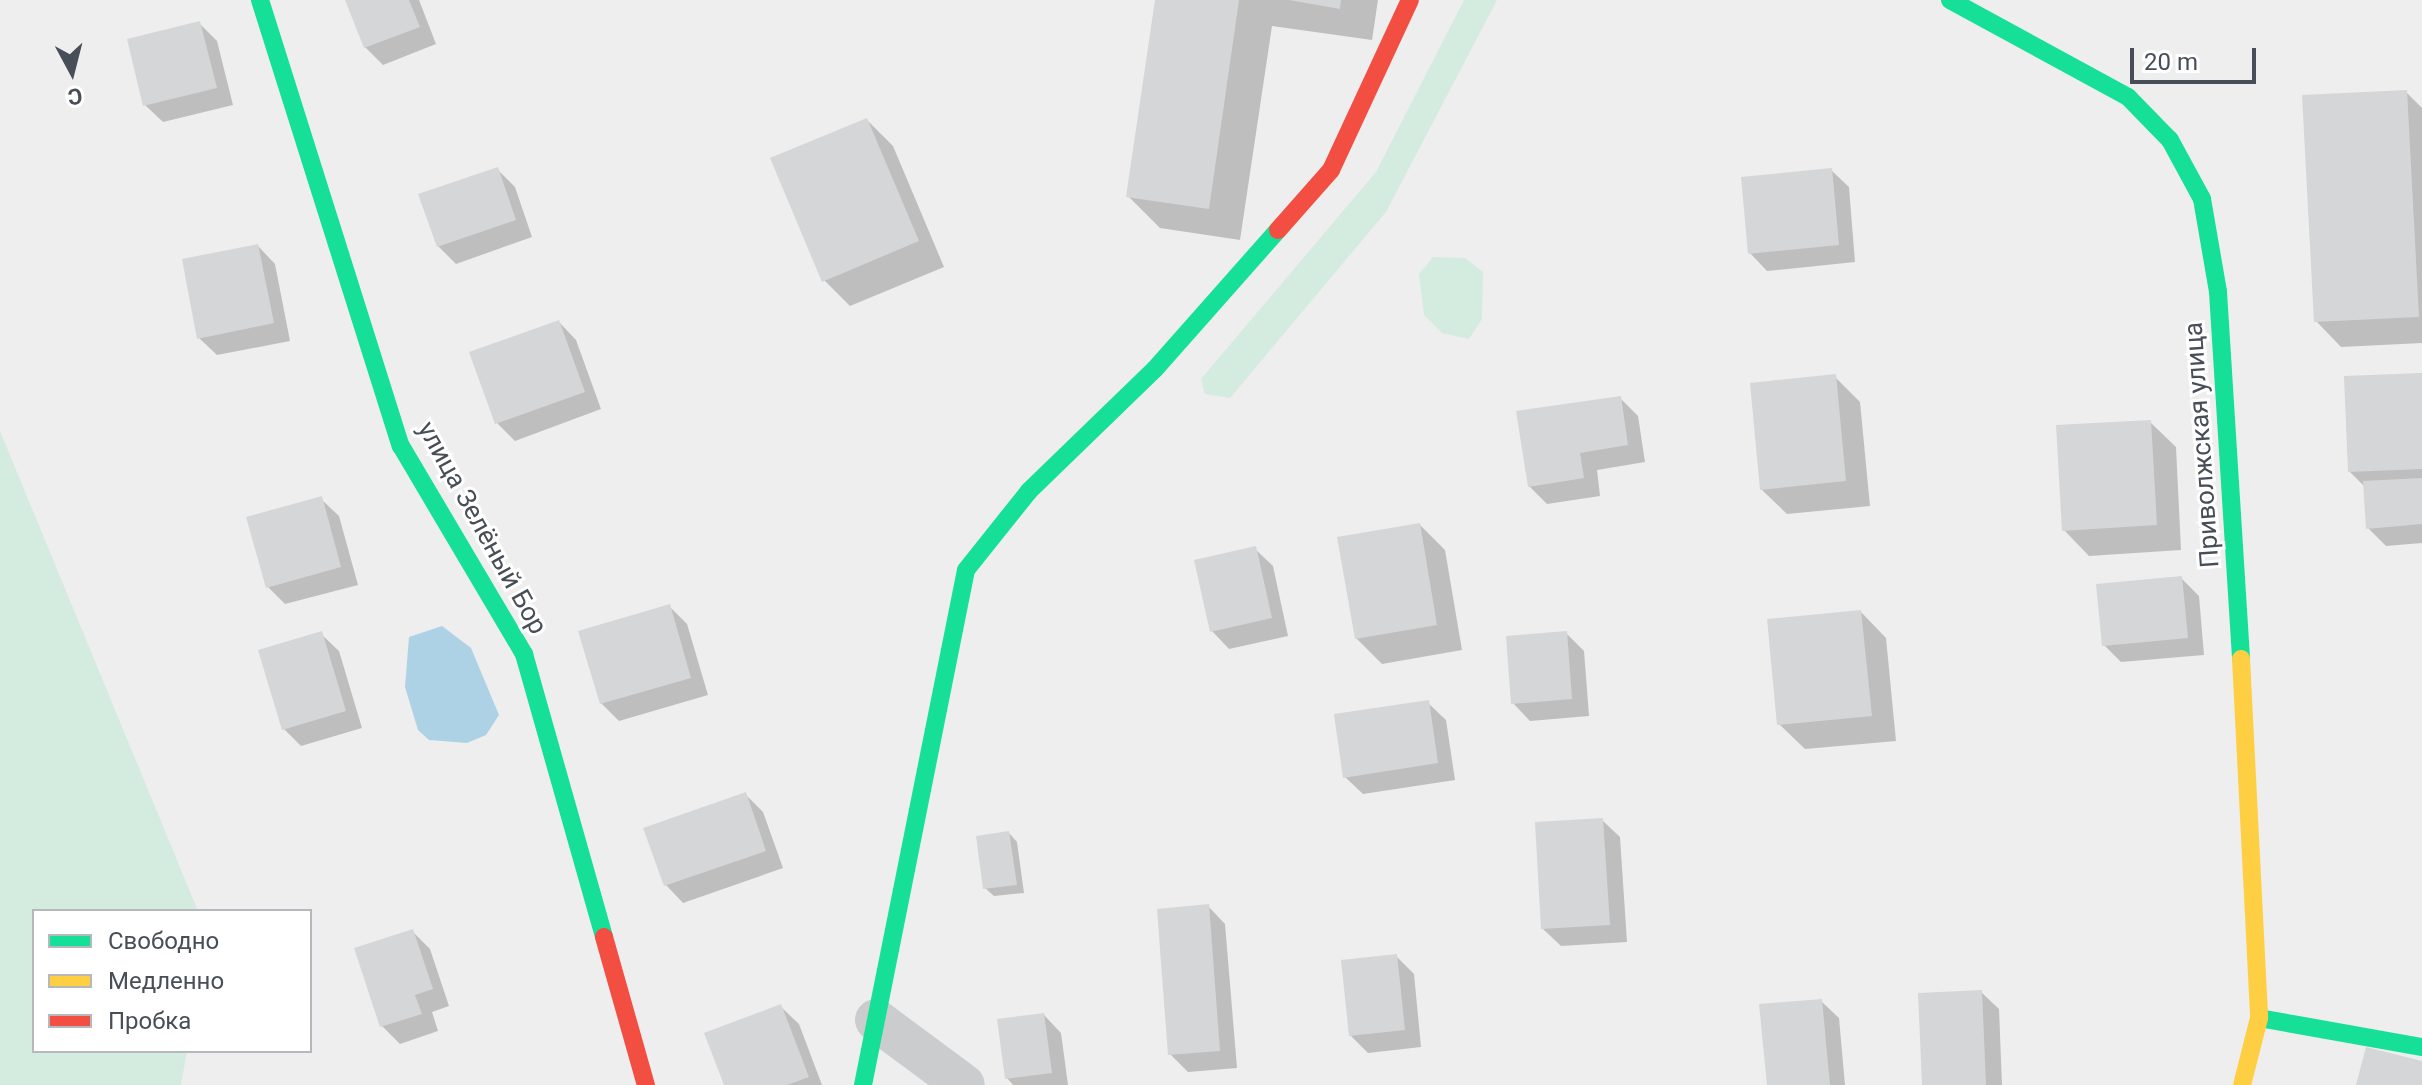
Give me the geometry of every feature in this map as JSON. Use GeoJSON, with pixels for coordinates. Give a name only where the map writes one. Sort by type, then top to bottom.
{"type":"FeatureCollection","features":[{"type":"Feature","properties":{"kind":"street","name":"улица Зелёный Бор"},"geometry":{"type":"LineString","coordinates":[[260,0],[401,446],[524,654],[646,1085]]}},
{"type":"Feature","properties":{"kind":"street"},"geometry":{"type":"LineString","coordinates":[[863,1085],[966,570],[1029,491],[1155,369],[1331,170],[1410,0]]}},
{"type":"Feature","properties":{"kind":"street","name":"Приволжская улица"},"geometry":{"type":"LineString","coordinates":[[1950,0],[2128,97],[2170,140],[2202,199],[2218,292],[2230,450],[2259,1018]]}},
{"type":"Feature","properties":{"kind":"street"},"geometry":{"type":"LineString","coordinates":[[2242,1085],[2259,1018],[2422,1047]]}},
{"type":"Feature","properties":{"kind":"street"},"geometry":{"type":"LineString","coordinates":[[876,1020],[964,1085]]}},
{"type":"Feature","properties":{"kind":"green space"},"geometry":{"type":"Polygon","coordinates":[[[1464,0],[1497,0],[1386,212],[1230,398],[1205,394],[1201,379],[1376,172],[1464,0]]]}},
{"type":"Feature","properties":{"kind":"green space"},"geometry":{"type":"Polygon","coordinates":[[[1433,257],[1465,258],[1483,272],[1482,319],[1469,339],[1442,333],[1424,315],[1419,274],[1433,257]]]}},
{"type":"Feature","properties":{"kind":"green space"},"geometry":{"type":"Polygon","coordinates":[[[0,431],[197,909],[32,909],[32,1053],[187,1053],[181,1085],[0,1085],[0,431]]]}},
{"type":"Feature","properties":{"kind":"water"},"geometry":{"type":"Polygon","coordinates":[[[442,626],[471,648],[499,715],[486,735],[467,743],[429,740],[418,730],[405,687],[409,637],[442,626]]]}},
{"type":"Feature","properties":{"kind":"building"},"geometry":{"type":"Polygon","coordinates":[[[345,0],[409,0],[420,27],[364,48],[345,0]]]}},
{"type":"Feature","properties":{"kind":"building"},"geometry":{"type":"Polygon","coordinates":[[[1155,0],[1239,0],[1209,209],[1126,197],[1155,0]]]}},
{"type":"Feature","properties":{"kind":"building"},"geometry":{"type":"Polygon","coordinates":[[[1289,0],[1341,0],[1340,9],[1289,0]]]}},
{"type":"Feature","properties":{"kind":"building"},"geometry":{"type":"Polygon","coordinates":[[[200,21],[217,88],[143,106],[127,39],[200,21]]]}},
{"type":"Feature","properties":{"kind":"building"},"geometry":{"type":"Polygon","coordinates":[[[2407,90],[2419,317],[2314,322],[2302,95],[2407,90]]]}},
{"type":"Feature","properties":{"kind":"building"},"geometry":{"type":"Polygon","coordinates":[[[867,118],[919,241],[822,282],[770,158],[867,118]]]}},
{"type":"Feature","properties":{"kind":"building"},"geometry":{"type":"Polygon","coordinates":[[[498,167],[516,220],[437,247],[418,194],[498,167]]]}},
{"type":"Feature","properties":{"kind":"building"},"geometry":{"type":"Polygon","coordinates":[[[1832,168],[1839,245],[1748,254],[1741,177],[1832,168]]]}},
{"type":"Feature","properties":{"kind":"building"},"geometry":{"type":"Polygon","coordinates":[[[258,244],[274,323],[197,339],[182,259],[258,244]]]}},
{"type":"Feature","properties":{"kind":"building"},"geometry":{"type":"Polygon","coordinates":[[[559,320],[585,392],[495,424],[469,352],[559,320]]]}},
{"type":"Feature","properties":{"kind":"building"},"geometry":{"type":"Polygon","coordinates":[[[2422,373],[2422,469],[2348,472],[2344,376],[2422,373]]]}},
{"type":"Feature","properties":{"kind":"building"},"geometry":{"type":"Polygon","coordinates":[[[1836,374],[1846,481],[1760,490],[1750,383],[1836,374]]]}},
{"type":"Feature","properties":{"kind":"building"},"geometry":{"type":"Polygon","coordinates":[[[1621,396],[1628,445],[1580,453],[1584,478],[1528,487],[1516,411],[1621,396]]]}},
{"type":"Feature","properties":{"kind":"building"},"geometry":{"type":"Polygon","coordinates":[[[2151,420],[2157,525],[2062,531],[2056,425],[2151,420]]]}},
{"type":"Feature","properties":{"kind":"building"},"geometry":{"type":"Polygon","coordinates":[[[2422,478],[2422,524],[2366,529],[2363,481],[2422,478]]]}},
{"type":"Feature","properties":{"kind":"building"},"geometry":{"type":"Polygon","coordinates":[[[322,496],[341,567],[266,588],[246,517],[322,496]]]}},
{"type":"Feature","properties":{"kind":"building"},"geometry":{"type":"Polygon","coordinates":[[[1420,523],[1437,625],[1355,639],[1337,537],[1420,523]]]}},
{"type":"Feature","properties":{"kind":"building"},"geometry":{"type":"Polygon","coordinates":[[[1256,546],[1272,618],[1210,632],[1194,560],[1256,546]]]}},
{"type":"Feature","properties":{"kind":"building"},"geometry":{"type":"Polygon","coordinates":[[[2182,576],[2188,638],[2102,646],[2096,584],[2182,576]]]}},
{"type":"Feature","properties":{"kind":"building"},"geometry":{"type":"Polygon","coordinates":[[[670,604],[691,678],[600,704],[578,631],[670,604]]]}},
{"type":"Feature","properties":{"kind":"building"},"geometry":{"type":"Polygon","coordinates":[[[1861,610],[1872,716],[1777,725],[1767,619],[1861,610]]]}},
{"type":"Feature","properties":{"kind":"building"},"geometry":{"type":"Polygon","coordinates":[[[322,631],[346,711],[282,730],[258,650],[322,631]]]}},
{"type":"Feature","properties":{"kind":"building"},"geometry":{"type":"Polygon","coordinates":[[[1567,631],[1572,699],[1511,704],[1506,636],[1567,631]]]}},
{"type":"Feature","properties":{"kind":"building"},"geometry":{"type":"Polygon","coordinates":[[[1429,700],[1438,763],[1343,778],[1334,714],[1429,700]]]}},
{"type":"Feature","properties":{"kind":"building"},"geometry":{"type":"Polygon","coordinates":[[[746,792],[766,851],[664,886],[643,828],[746,792]]]}},
{"type":"Feature","properties":{"kind":"building"},"geometry":{"type":"Polygon","coordinates":[[[1603,818],[1610,925],[1541,929],[1535,822],[1603,818]]]}},
{"type":"Feature","properties":{"kind":"building"},"geometry":{"type":"Polygon","coordinates":[[[1009,831],[1017,885],[983,889],[976,836],[1009,831]]]}},
{"type":"Feature","properties":{"kind":"building"},"geometry":{"type":"Polygon","coordinates":[[[1209,904],[1220,1051],[1168,1055],[1157,909],[1209,904]]]}},
{"type":"Feature","properties":{"kind":"building"},"geometry":{"type":"Polygon","coordinates":[[[413,929],[433,989],[415,995],[422,1014],[380,1027],[354,948],[413,929]]]}},
{"type":"Feature","properties":{"kind":"building"},"geometry":{"type":"Polygon","coordinates":[[[1397,954],[1405,1030],[1349,1036],[1341,960],[1397,954]]]}},
{"type":"Feature","properties":{"kind":"building"},"geometry":{"type":"Polygon","coordinates":[[[1982,990],[1986,1085],[1922,1085],[1918,993],[1982,990]]]}},
{"type":"Feature","properties":{"kind":"building"},"geometry":{"type":"Polygon","coordinates":[[[1822,999],[1830,1085],[1767,1085],[1759,1004],[1822,999]]]}},
{"type":"Feature","properties":{"kind":"building"},"geometry":{"type":"Polygon","coordinates":[[[781,1004],[809,1077],[787,1085],[724,1085],[704,1033],[781,1004]]]}},
{"type":"Feature","properties":{"kind":"building"},"geometry":{"type":"Polygon","coordinates":[[[1044,1013],[1052,1073],[1005,1079],[997,1019],[1044,1013]]]}},
{"type":"Feature","properties":{"kind":"building"},"geometry":{"type":"Polygon","coordinates":[[[2366,1047],[2422,1061],[2422,1085],[2356,1085],[2366,1047]]]}},
{"type":"Feature","properties":{"kind":"traffic: fast"},"geometry":{"type":"LineString","coordinates":[[260,0],[401,446],[524,654],[604,937]]}},
{"type":"Feature","properties":{"kind":"traffic: fast"},"geometry":{"type":"LineString","coordinates":[[1950,0],[2128,97],[2170,140],[2202,199],[2218,292],[2241,659]]}},
{"type":"Feature","properties":{"kind":"traffic: fast"},"geometry":{"type":"LineString","coordinates":[[863,1085],[966,570],[1029,491],[1155,369],[1278,230]]}},
{"type":"Feature","properties":{"kind":"traffic: fast"},"geometry":{"type":"LineString","coordinates":[[2259,1018],[2422,1047]]}},
{"type":"Feature","properties":{"kind":"traffic: slow"},"geometry":{"type":"LineString","coordinates":[[2241,659],[2259,1018],[2242,1085]]}},
{"type":"Feature","properties":{"kind":"traffic: jam"},"geometry":{"type":"LineString","coordinates":[[1278,230],[1331,170],[1410,0]]}},
{"type":"Feature","properties":{"kind":"traffic: jam"},"geometry":{"type":"LineString","coordinates":[[604,937],[646,1085]]}}]}
